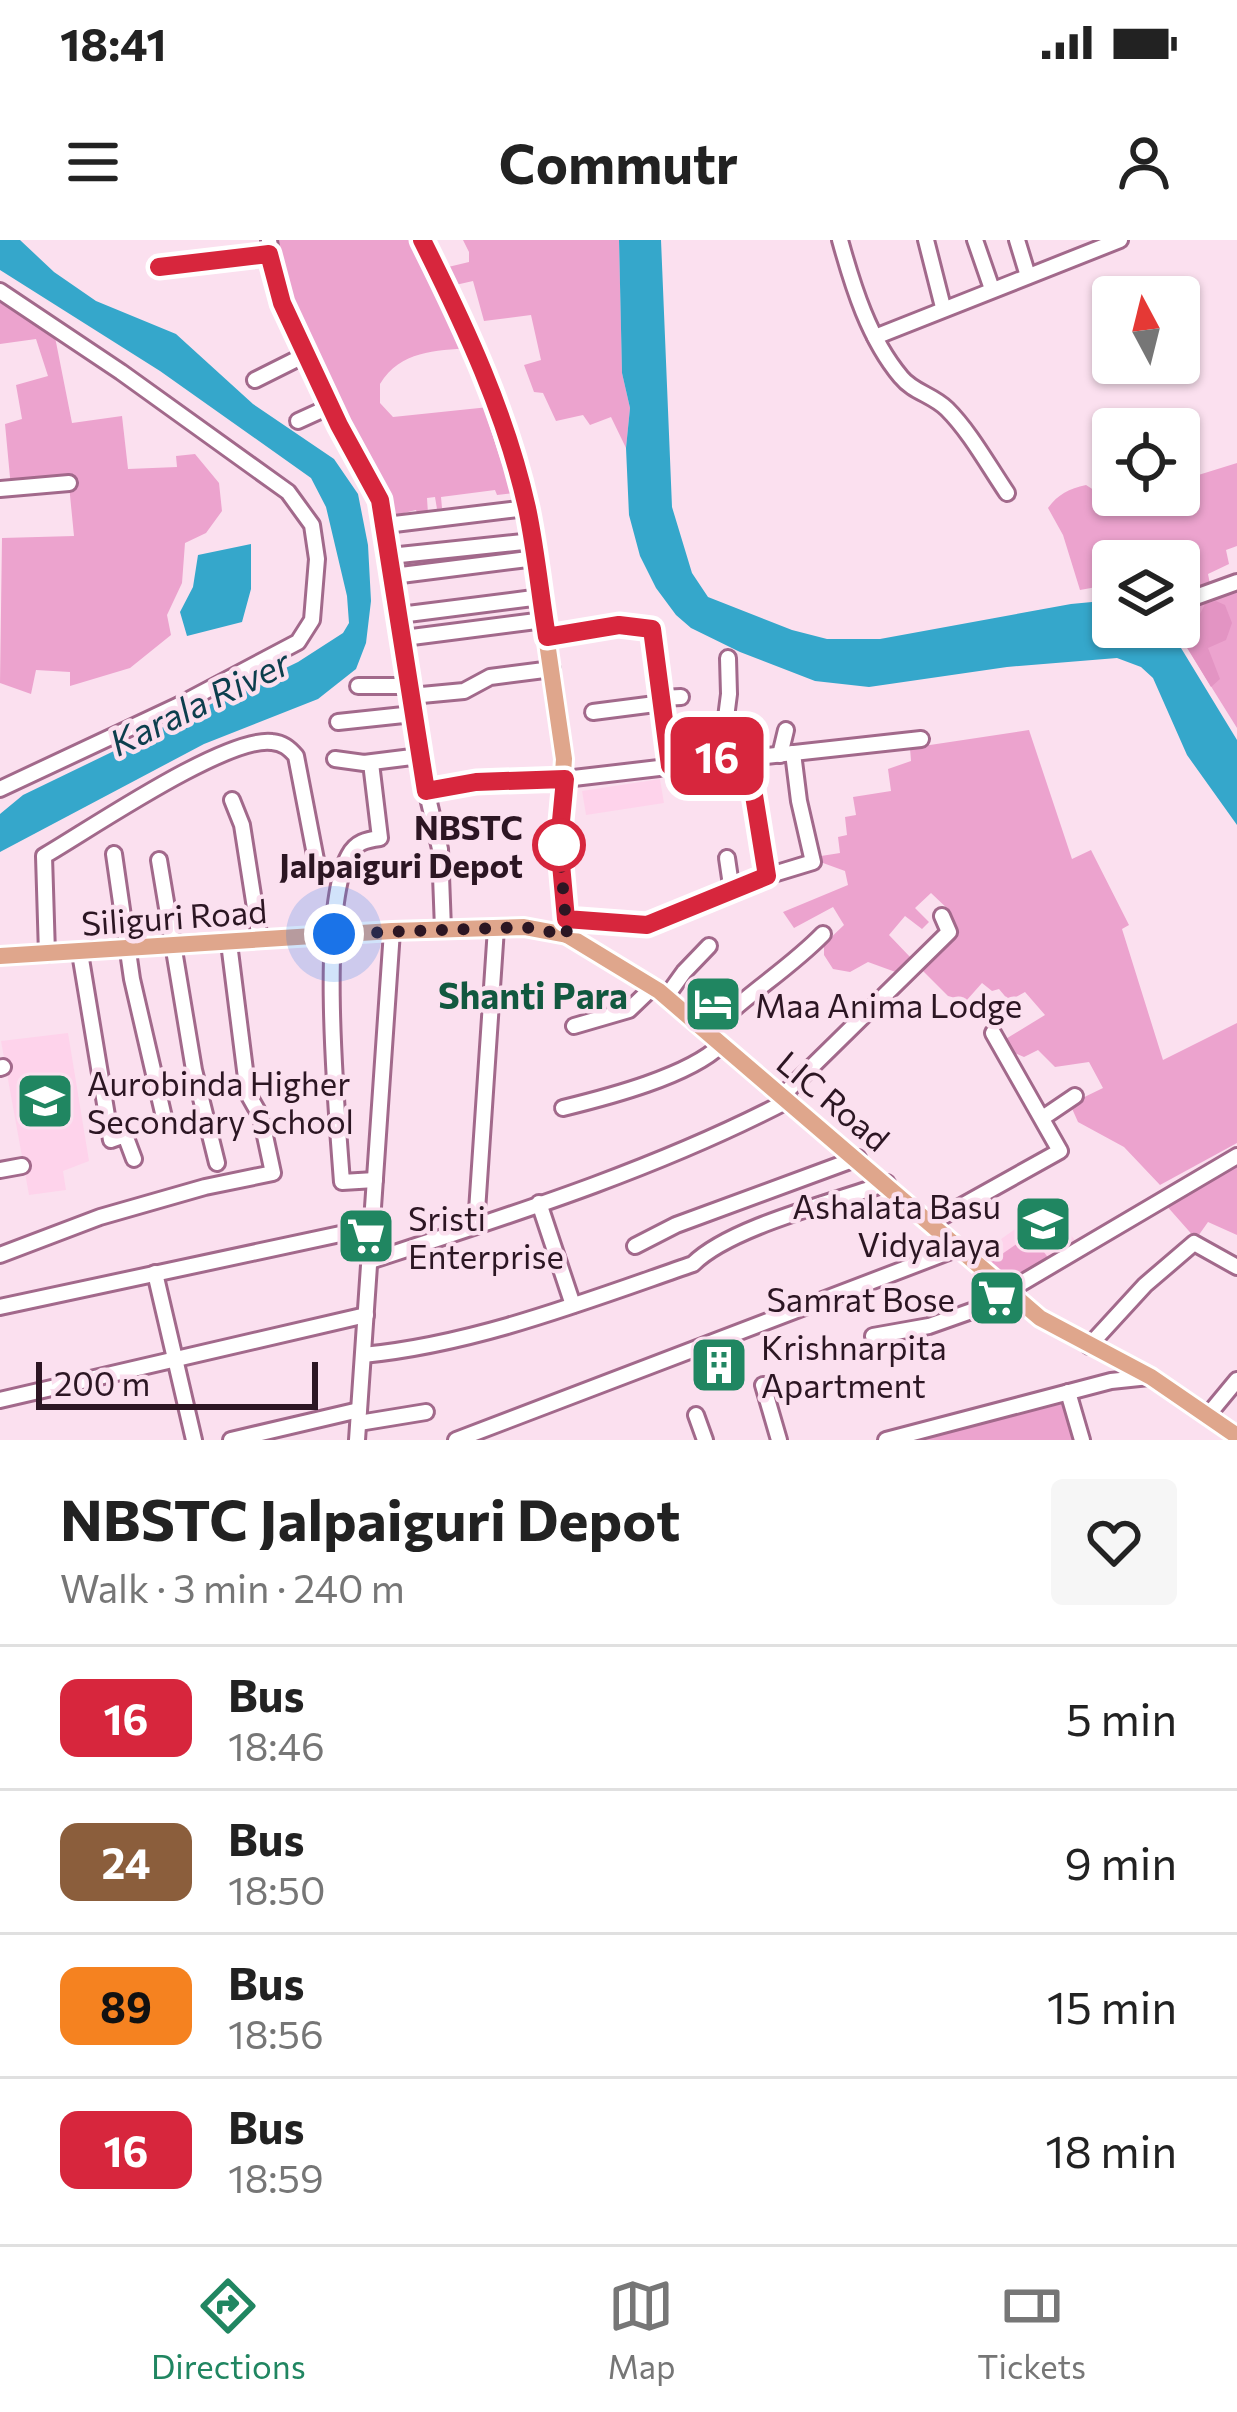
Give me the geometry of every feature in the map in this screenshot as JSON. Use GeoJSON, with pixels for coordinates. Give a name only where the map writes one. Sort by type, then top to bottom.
{"type":"FeatureCollection","features":[{"type":"Feature","properties":{"kind":"main road"},"geometry":{"type":"LineString","coordinates":[[422,240],[480,361],[527,508],[565,779],[559,814],[567,927]]}},
{"type":"Feature","properties":{"kind":"main road","name":"Siliguri Road"},"geometry":{"type":"LineString","coordinates":[[0,956],[392,931],[567,927]]}},
{"type":"Feature","properties":{"kind":"main road","name":"LIC Road"},"geometry":{"type":"LineString","coordinates":[[567,927],[660,992],[1040,1318],[1151,1377],[1237,1436]]}},
{"type":"Feature","properties":{"kind":"street"},"geometry":{"type":"LineString","coordinates":[[840,240],[875,337],[902,379],[952,415],[1007,493]]}},
{"type":"Feature","properties":{"kind":"street"},"geometry":{"type":"LineString","coordinates":[[926,240],[943,307]]}},
{"type":"Feature","properties":{"kind":"street"},"geometry":{"type":"LineString","coordinates":[[975,240],[992,289]]}},
{"type":"Feature","properties":{"kind":"street"},"geometry":{"type":"LineString","coordinates":[[1017,240],[1028,276]]}},
{"type":"Feature","properties":{"kind":"street"},"geometry":{"type":"LineString","coordinates":[[875,337],[1120,240]]}},
{"type":"Feature","properties":{"kind":"street"},"geometry":{"type":"LineString","coordinates":[[159,267],[269,247],[276,289],[369,476],[386,525],[413,714],[440,849],[443,929]]}},
{"type":"Feature","properties":{"kind":"street"},"geometry":{"type":"LineString","coordinates":[[0,291],[288,492],[312,525],[317,559],[312,620],[298,642],[0,789]]}},
{"type":"Feature","properties":{"kind":"street"},"geometry":{"type":"LineString","coordinates":[[261,382],[309,358]]}},
{"type":"Feature","properties":{"kind":"street"},"geometry":{"type":"LineString","coordinates":[[298,421],[331,406]]}},
{"type":"Feature","properties":{"kind":"street"},"geometry":{"type":"LineString","coordinates":[[0,490],[69,483]]}},
{"type":"Feature","properties":{"kind":"street"},"geometry":{"type":"LineString","coordinates":[[386,525],[527,508]]}},
{"type":"Feature","properties":{"kind":"street"},"geometry":{"type":"LineString","coordinates":[[390,556],[534,549]]}},
{"type":"Feature","properties":{"kind":"street"},"geometry":{"type":"LineString","coordinates":[[393,576],[534,549]]}},
{"type":"Feature","properties":{"kind":"street"},"geometry":{"type":"LineString","coordinates":[[1200,595],[1237,582]]}},
{"type":"Feature","properties":{"kind":"street"},"geometry":{"type":"LineString","coordinates":[[400,615],[541,597]]}},
{"type":"Feature","properties":{"kind":"street"},"geometry":{"type":"LineString","coordinates":[[404,638],[619,625],[653,630],[670,766]]}},
{"type":"Feature","properties":{"kind":"street"},"geometry":{"type":"LineString","coordinates":[[721,757],[732,712],[728,658]]}},
{"type":"Feature","properties":{"kind":"street"},"geometry":{"type":"LineString","coordinates":[[358,686],[464,691],[490,677],[552,669]]}},
{"type":"Feature","properties":{"kind":"street"},"geometry":{"type":"LineString","coordinates":[[593,712],[681,697]]}},
{"type":"Feature","properties":{"kind":"street"},"geometry":{"type":"LineString","coordinates":[[338,722],[413,714]]}},
{"type":"Feature","properties":{"kind":"street"},"geometry":{"type":"LineString","coordinates":[[567,927],[647,925],[767,876],[815,868],[786,754],[786,730]]}},
{"type":"Feature","properties":{"kind":"street"},"geometry":{"type":"LineString","coordinates":[[426,791],[476,782],[565,779],[721,757],[921,739]]}},
{"type":"Feature","properties":{"kind":"street"},"geometry":{"type":"LineString","coordinates":[[47,954],[44,856],[226,751],[270,741],[296,756],[317,865]]}},
{"type":"Feature","properties":{"kind":"street"},"geometry":{"type":"LineString","coordinates":[[335,759],[371,763],[420,756]]}},
{"type":"Feature","properties":{"kind":"street"},"geometry":{"type":"LineString","coordinates":[[748,758],[767,876]]}},
{"type":"Feature","properties":{"kind":"street"},"geometry":{"type":"LineString","coordinates":[[371,763],[380,838],[358,844],[346,859],[334,934],[334,1066],[341,1182],[375,1180]]}},
{"type":"Feature","properties":{"kind":"street"},"geometry":{"type":"LineString","coordinates":[[232,800],[242,825],[260,940]]}},
{"type":"Feature","properties":{"kind":"street"},"geometry":{"type":"LineString","coordinates":[[114,854],[128,950],[166,1126]]}},
{"type":"Feature","properties":{"kind":"street"},"geometry":{"type":"LineString","coordinates":[[727,858],[732,892]]}},
{"type":"Feature","properties":{"kind":"street"},"geometry":{"type":"LineString","coordinates":[[159,860],[194,1070],[217,1163]]}},
{"type":"Feature","properties":{"kind":"street"},"geometry":{"type":"LineString","coordinates":[[370,1261],[734,1129],[786,1097],[838,1037],[924,959],[949,932],[942,916]]}},
{"type":"Feature","properties":{"kind":"street"},"geometry":{"type":"LineString","coordinates":[[476,1226],[496,928]]}},
{"type":"Feature","properties":{"kind":"street"},"geometry":{"type":"LineString","coordinates":[[357,1440],[392,931]]}},
{"type":"Feature","properties":{"kind":"street"},"geometry":{"type":"LineString","coordinates":[[563,1108],[705,1060],[739,1001],[787,969],[823,934]]}},
{"type":"Feature","properties":{"kind":"street"},"geometry":{"type":"LineString","coordinates":[[924,937],[924,959]]}},
{"type":"Feature","properties":{"kind":"street"},"geometry":{"type":"LineString","coordinates":[[0,1255],[100,1217],[273,1173],[261,1117],[248,1094],[229,943]]}},
{"type":"Feature","properties":{"kind":"street"},"geometry":{"type":"LineString","coordinates":[[574,1026],[629,1010],[660,992],[709,946]]}},
{"type":"Feature","properties":{"kind":"street"},"geometry":{"type":"LineString","coordinates":[[80,953],[111,1141],[125,1135],[134,1159]]}},
{"type":"Feature","properties":{"kind":"street"},"geometry":{"type":"LineString","coordinates":[[932,1223],[1066,1149],[992,1033]]}},
{"type":"Feature","properties":{"kind":"street"},"geometry":{"type":"LineString","coordinates":[[1044,1118],[1075,1096]]}},
{"type":"Feature","properties":{"kind":"street"},"geometry":{"type":"LineString","coordinates":[[873,1336],[929,1326],[1011,1293],[1237,1156]]}},
{"type":"Feature","properties":{"kind":"street"},"geometry":{"type":"LineString","coordinates":[[635,1246],[676,1225],[858,1158]]}},
{"type":"Feature","properties":{"kind":"street"},"geometry":{"type":"LineString","coordinates":[[0,1171],[22,1166]]}},
{"type":"Feature","properties":{"kind":"street"},"geometry":{"type":"LineString","coordinates":[[363,1355],[445,1342],[573,1305],[693,1264],[705,1251],[752,1230],[887,1183]]}},
{"type":"Feature","properties":{"kind":"street"},"geometry":{"type":"LineString","coordinates":[[539,1203],[573,1305]]}},
{"type":"Feature","properties":{"kind":"street"},"geometry":{"type":"LineString","coordinates":[[0,1306],[373,1227]]}},
{"type":"Feature","properties":{"kind":"street"},"geometry":{"type":"LineString","coordinates":[[1089,1346],[1145,1285],[1194,1244],[1237,1267]]}},
{"type":"Feature","properties":{"kind":"street"},"geometry":{"type":"LineString","coordinates":[[464,1439],[959,1248]]}},
{"type":"Feature","properties":{"kind":"street"},"geometry":{"type":"LineString","coordinates":[[155,1274],[194,1440]]}},
{"type":"Feature","properties":{"kind":"street"},"geometry":{"type":"LineString","coordinates":[[0,1400],[366,1315]]}},
{"type":"Feature","properties":{"kind":"street"},"geometry":{"type":"LineString","coordinates":[[1111,1381],[1118,1360]]}},
{"type":"Feature","properties":{"kind":"street"},"geometry":{"type":"LineString","coordinates":[[894,1439],[1111,1381],[1151,1377]]}},
{"type":"Feature","properties":{"kind":"street"},"geometry":{"type":"LineString","coordinates":[[1208,1415],[1237,1380]]}},
{"type":"Feature","properties":{"kind":"street"},"geometry":{"type":"LineString","coordinates":[[763,1385],[779,1440]]}},
{"type":"Feature","properties":{"kind":"street"},"geometry":{"type":"LineString","coordinates":[[1068,1392],[1082,1440]]}},
{"type":"Feature","properties":{"kind":"street"},"geometry":{"type":"LineString","coordinates":[[231,1440],[359,1416],[426,1412]]}},
{"type":"Feature","properties":{"kind":"street"},"geometry":{"type":"LineString","coordinates":[[696,1415],[705,1440]]}},
{"type":"Feature","properties":{"kind":"shaded area"},"geometry":{"type":"Polygon","coordinates":[[[278,240],[417,240],[470,348],[420,354],[398,364],[380,384],[380,403],[393,417],[489,407],[513,493],[497,495],[495,490],[441,497],[442,508],[437,509],[435,497],[427,498],[428,514],[418,515],[416,510],[388,517],[308,348],[278,240]]]}},
{"type":"Feature","properties":{"kind":"shaded area"},"geometry":{"type":"Polygon","coordinates":[[[463,240],[619,240],[622,373],[630,408],[626,448],[611,417],[590,425],[583,415],[556,421],[543,393],[534,392],[524,365],[541,360],[531,315],[484,321],[473,281],[451,286],[444,268],[469,262],[463,240]]]}},
{"type":"Feature","properties":{"kind":"shaded area"},"geometry":{"type":"Polygon","coordinates":[[[0,300],[55,337],[72,423],[122,416],[128,469],[177,467],[176,456],[195,454],[219,483],[222,511],[206,533],[185,543],[182,583],[167,615],[171,635],[130,668],[70,686],[70,672],[36,670],[31,694],[0,683],[2,538],[74,536],[69,485],[11,488],[5,424],[22,419],[16,385],[48,376],[36,339],[0,344],[0,300]]]}},
{"type":"Feature","properties":{"kind":"shaded area"},"geometry":{"type":"Polygon","coordinates":[[[1237,463],[1237,546],[1226,550],[1229,564],[1208,574],[1210,584],[1200,588],[1200,540],[1092,540],[1092,588],[1080,590],[1063,535],[1048,508],[1060,496],[1086,485],[1092,489],[1092,516],[1200,516],[1200,474],[1237,463]]]}},
{"type":"Feature","properties":{"kind":"shaded area"},"geometry":{"type":"Polygon","coordinates":[[[1237,585],[1237,728],[1187,648],[1200,648],[1200,598],[1237,585]]]}},
{"type":"Feature","properties":{"kind":"shaded area"},"geometry":{"type":"Polygon","coordinates":[[[1205,604],[1225,605],[1232,623],[1226,640],[1208,648],[1220,679],[1211,687],[1187,648],[1200,648],[1200,614],[1205,604]]]}},
{"type":"Feature","properties":{"kind":"shaded area"},"geometry":{"type":"Polygon","coordinates":[[[1029,730],[1072,859],[1091,850],[1129,925],[1122,929],[1163,1060],[1237,1023],[1237,1143],[1160,1185],[1124,1147],[1078,1122],[1070,1104],[1103,1088],[1089,1062],[1055,1067],[1038,1050],[1011,1057],[1004,1040],[1045,1015],[1025,992],[1009,1001],[999,989],[992,991],[982,983],[966,1001],[948,996],[921,969],[956,930],[950,911],[931,893],[915,908],[929,922],[922,929],[905,916],[889,935],[911,958],[901,974],[868,962],[850,972],[833,969],[824,955],[824,944],[844,925],[833,907],[794,928],[783,912],[848,885],[845,871],[823,863],[821,856],[840,853],[838,837],[847,835],[845,817],[856,815],[853,797],[891,791],[888,769],[911,761],[910,748],[1029,730]]]}},
{"type":"Feature","properties":{"kind":"shaded area"},"geometry":{"type":"Polygon","coordinates":[[[660,779],[664,803],[586,815],[582,791],[660,779]]]}},
{"type":"Feature","properties":{"kind":"shaded area","name":"Aurobinda Higher Secondary School"},"geometry":{"type":"Polygon","coordinates":[[[68,1033],[89,1161],[63,1171],[66,1190],[29,1195],[1,1041],[68,1033]]]}},
{"type":"Feature","properties":{"kind":"shaded area"},"geometry":{"type":"Polygon","coordinates":[[[1237,1160],[1237,1235],[1208,1222],[1196,1239],[1165,1204],[1237,1160]]]}},
{"type":"Feature","properties":{"kind":"shaded area","name":"Ashalata Basu Vidyalaya"},"geometry":{"type":"Polygon","coordinates":[[[1049,1205],[1077,1243],[1005,1279],[980,1254],[1049,1205]]]}},
{"type":"Feature","properties":{"kind":"shaded area"},"geometry":{"type":"Polygon","coordinates":[[[1031,1234],[1049,1259],[1005,1279],[989,1263],[1031,1234]]]}},
{"type":"Feature","properties":{"kind":"shaded area"},"geometry":{"type":"Polygon","coordinates":[[[1068,1396],[1078,1440],[901,1440],[1068,1396]]]}},
{"type":"Feature","properties":{"kind":"water"},"geometry":{"type":"Polygon","coordinates":[[[0,240],[20,240],[54,272],[96,301],[176,334],[253,404],[334,459],[358,494],[368,545],[371,601],[366,643],[356,669],[318,699],[204,744],[0,852],[0,814],[23,795],[298,662],[343,633],[349,623],[326,507],[311,478],[160,371],[0,270],[0,240]]]}},
{"type":"Feature","properties":{"kind":"water"},"geometry":{"type":"Polygon","coordinates":[[[619,240],[661,240],[672,507],[692,573],[708,597],[827,639],[880,639],[1092,602],[1092,648],[1181,648],[1237,740],[1237,825],[1187,755],[1153,678],[1141,667],[1117,658],[1007,667],[869,687],[815,681],[691,628],[656,588],[640,556],[629,515],[626,448],[630,408],[622,373],[619,240]]]}},
{"type":"Feature","properties":{"kind":"water"},"geometry":{"type":"Polygon","coordinates":[[[251,544],[251,589],[242,622],[187,636],[180,612],[193,587],[198,555],[251,544]]]}},
{"type":"Feature","properties":{"kind":"bus line","name":"16"},"geometry":{"type":"LineString","coordinates":[[159,267],[269,254],[282,303],[380,500],[426,791],[476,782],[565,779],[559,842],[566,919],[647,925],[767,876],[748,758],[697,758],[670,766],[652,629],[619,625],[547,637],[527,506],[480,361],[422,240]]}},
{"type":"Feature","properties":{"kind":"place","name":"NBSTC Jalpaiguri Depot"},"geometry":{"type":"Point","coordinates":[559,845]}},
{"type":"Feature","properties":{"kind":"place","name":"Maa Anima Lodge"},"geometry":{"type":"Point","coordinates":[713,1004]}},
{"type":"Feature","properties":{"kind":"place","name":"Aurobinda Higher Secondary School"},"geometry":{"type":"Point","coordinates":[45,1101]}},
{"type":"Feature","properties":{"kind":"place","name":"Ashalata Basu Vidyalaya"},"geometry":{"type":"Point","coordinates":[1043,1224]}},
{"type":"Feature","properties":{"kind":"place","name":"Sristi Enterprise"},"geometry":{"type":"Point","coordinates":[366,1236]}},
{"type":"Feature","properties":{"kind":"place","name":"Samrat Bose"},"geometry":{"type":"Point","coordinates":[997,1298]}},
{"type":"Feature","properties":{"kind":"place","name":"Krishnarpita Apartment"},"geometry":{"type":"Point","coordinates":[719,1365]}},
{"type":"Feature","properties":{"kind":"district","name":"Shanti Para"},"geometry":{"type":"Point","coordinates":[533,994]}},
{"type":"Feature","properties":{"kind":"route"},"geometry":{"type":"LineString","coordinates":[[334,934],[524,927],[567,935],[559,845]]}},
{"type":"Feature","properties":{"kind":"water label","name":"Karala River"},"geometry":{"type":"Point","coordinates":[199,701]}}]}
